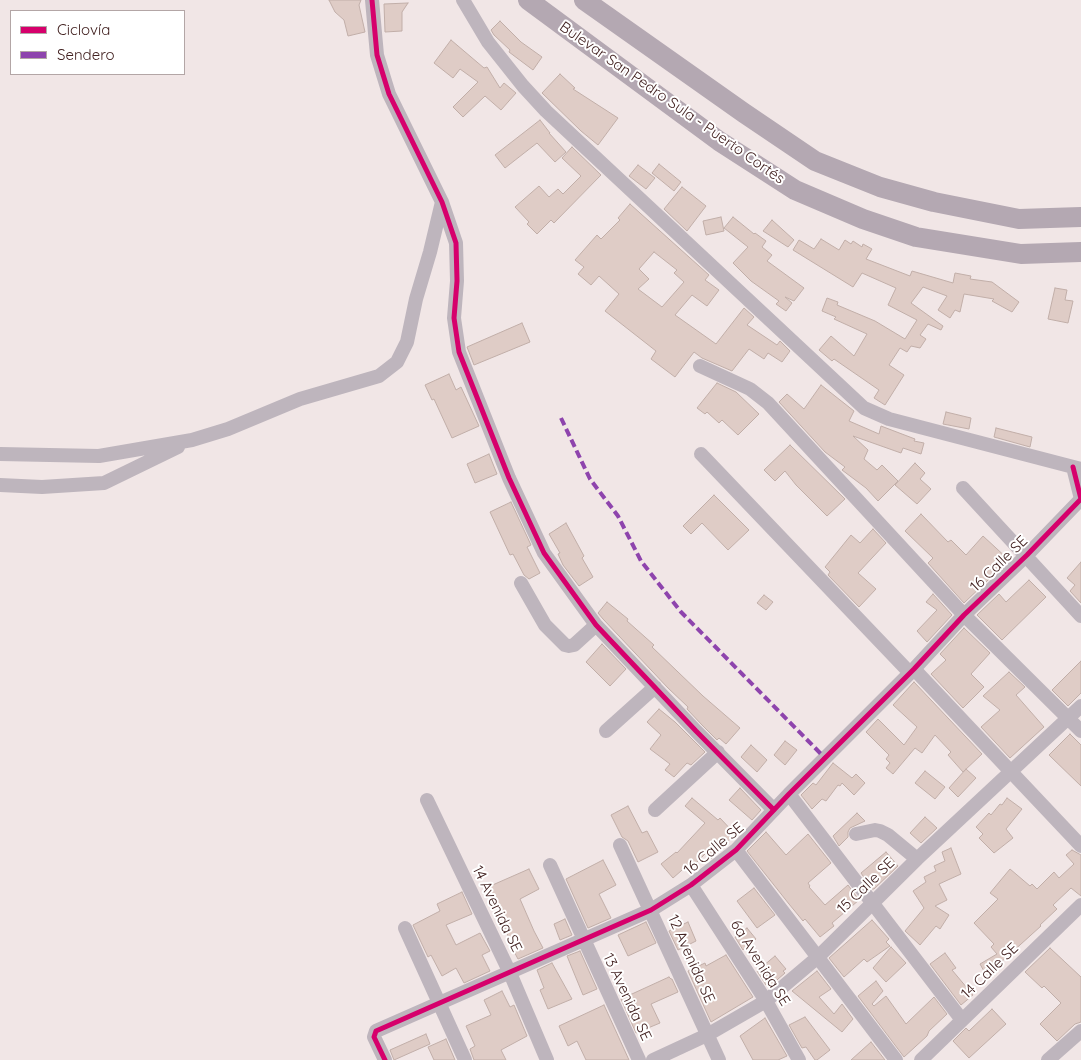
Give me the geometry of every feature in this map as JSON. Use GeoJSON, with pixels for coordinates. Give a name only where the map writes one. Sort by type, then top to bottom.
{"type":"FeatureCollection","features":[{"type":"Feature","properties":{"kind":"highway","name":"Bulevar San Pedro Sula - Puerto Cortés"},"geometry":{"type":"LineString","coordinates":[[528,0],[719,141],[794,190],[863,219],[916,236],[1021,254],[1081,252]]}},
{"type":"Feature","properties":{"kind":"highway"},"geometry":{"type":"LineString","coordinates":[[584,0],[744,113],[816,161],[880,187],[934,202],[1019,219],[1081,217]]}},
{"type":"Feature","properties":{"kind":"street"},"geometry":{"type":"LineString","coordinates":[[372,0],[377,55],[389,94],[442,202],[456,244],[457,281],[454,318],[459,352],[509,478],[544,553],[596,625],[774,810]]}},
{"type":"Feature","properties":{"kind":"street"},"geometry":{"type":"LineString","coordinates":[[463,0],[488,42],[523,86],[546,111],[864,408],[890,419],[1077,468],[1081,499]]}},
{"type":"Feature","properties":{"kind":"street"},"geometry":{"type":"LineString","coordinates":[[0,454],[99,456],[192,440],[228,429],[300,398],[379,376],[397,362],[407,342],[416,299],[442,202]]}},
{"type":"Feature","properties":{"kind":"street"},"geometry":{"type":"LineString","coordinates":[[700,366],[750,389],[768,403],[964,614],[1081,731]]}},
{"type":"Feature","properties":{"kind":"street"},"geometry":{"type":"LineString","coordinates":[[0,485],[42,488],[104,483],[192,440]]}},
{"type":"Feature","properties":{"kind":"street"},"geometry":{"type":"LineString","coordinates":[[701,454],[1081,846]]}},
{"type":"Feature","properties":{"kind":"street"},"geometry":{"type":"LineString","coordinates":[[963,488],[1027,555],[1081,616]]}},
{"type":"Feature","properties":{"kind":"street","name":"16 Calle SE"},"geometry":{"type":"LineString","coordinates":[[385,1060],[374,1038],[376,1031],[651,910],[691,885],[736,850],[912,671],[964,614],[1027,555],[1081,499]]}},
{"type":"Feature","properties":{"kind":"street"},"geometry":{"type":"LineString","coordinates":[[522,583],[545,624],[565,645],[574,644],[596,625]]}},
{"type":"Feature","properties":{"kind":"street"},"geometry":{"type":"LineString","coordinates":[[606,731],[655,687]]}},
{"type":"Feature","properties":{"kind":"street","name":"15 Calle SE"},"geometry":{"type":"LineString","coordinates":[[653,1060],[707,1035],[766,1001],[818,957],[917,860],[1081,706]]}},
{"type":"Feature","properties":{"kind":"street"},"geometry":{"type":"LineString","coordinates":[[655,810],[718,752]]}},
{"type":"Feature","properties":{"kind":"street"},"geometry":{"type":"LineString","coordinates":[[789,794],[962,1020]]}},
{"type":"Feature","properties":{"kind":"street","name":"14 Avenida SE"},"geometry":{"type":"LineString","coordinates":[[427,800],[510,973],[548,1060]]}},
{"type":"Feature","properties":{"kind":"street"},"geometry":{"type":"LineString","coordinates":[[856,834],[875,830],[880,831],[888,835],[917,860]]}},
{"type":"Feature","properties":{"kind":"street","name":"12 Avenida SE"},"geometry":{"type":"LineString","coordinates":[[620,844],[719,1060]]}},
{"type":"Feature","properties":{"kind":"street"},"geometry":{"type":"LineString","coordinates":[[736,850],[896,1060]]}},
{"type":"Feature","properties":{"kind":"street","name":"13 Avenida SE"},"geometry":{"type":"LineString","coordinates":[[550,865],[638,1060]]}},
{"type":"Feature","properties":{"kind":"street","name":"6a Avenida SE"},"geometry":{"type":"LineString","coordinates":[[691,885],[766,1001],[799,1060]]}},
{"type":"Feature","properties":{"kind":"street","name":"14 Calle SE"},"geometry":{"type":"LineString","coordinates":[[921,1060],[1081,905]]}},
{"type":"Feature","properties":{"kind":"street"},"geometry":{"type":"LineString","coordinates":[[405,928],[465,1060]]}},
{"type":"Feature","properties":{"kind":"street"},"geometry":{"type":"LineString","coordinates":[[1048,1060],[1081,1031]]}},
{"type":"Feature","properties":{"kind":"building"},"geometry":{"type":"Polygon","coordinates":[[[329,0],[361,0],[359,5],[365,32],[348,36],[344,20],[335,12],[329,0]]]}},
{"type":"Feature","properties":{"kind":"building"},"geometry":{"type":"Polygon","coordinates":[[[408,3],[402,12],[402,31],[385,32],[384,4],[408,3]]]}},
{"type":"Feature","properties":{"kind":"building"},"geometry":{"type":"Polygon","coordinates":[[[500,21],[521,42],[542,57],[533,70],[509,52],[510,50],[494,35],[491,30],[500,21]]]}},
{"type":"Feature","properties":{"kind":"building"},"geometry":{"type":"Polygon","coordinates":[[[451,40],[484,68],[487,67],[500,88],[504,83],[516,93],[501,110],[485,96],[463,117],[453,107],[478,82],[460,69],[453,78],[434,63],[451,40]]]}},
{"type":"Feature","properties":{"kind":"building"},"geometry":{"type":"Polygon","coordinates":[[[560,74],[575,88],[573,89],[618,118],[598,145],[542,93],[560,74]]]}},
{"type":"Feature","properties":{"kind":"building"},"geometry":{"type":"Polygon","coordinates":[[[540,120],[566,152],[555,162],[537,143],[505,168],[495,155],[540,120]]]}},
{"type":"Feature","properties":{"kind":"building"},"geometry":{"type":"Polygon","coordinates":[[[572,147],[601,175],[554,223],[551,220],[537,234],[515,207],[539,186],[549,197],[558,189],[563,194],[581,176],[562,158],[572,147]]]}},
{"type":"Feature","properties":{"kind":"building"},"geometry":{"type":"Polygon","coordinates":[[[659,164],[681,182],[674,191],[652,173],[659,164]]]}},
{"type":"Feature","properties":{"kind":"building"},"geometry":{"type":"Polygon","coordinates":[[[638,165],[655,178],[646,189],[629,176],[638,165]]]}},
{"type":"Feature","properties":{"kind":"building"},"geometry":{"type":"Polygon","coordinates":[[[682,187],[706,206],[687,231],[664,209],[682,187]]]}},
{"type":"Feature","properties":{"kind":"building"},"geometry":{"type":"Polygon","coordinates":[[[630,204],[709,275],[705,280],[719,290],[707,306],[692,295],[675,315],[716,344],[744,308],[754,317],[747,325],[777,345],[780,341],[790,351],[782,362],[768,353],[764,359],[749,349],[732,371],[702,358],[694,352],[675,377],[651,359],[656,351],[605,311],[619,294],[599,276],[591,285],[578,274],[584,267],[575,260],[597,235],[601,239],[620,220],[618,218],[630,204]],[[654,252],[639,269],[649,279],[638,289],[662,307],[684,282],[674,273],[677,270],[654,252]]]}},
{"type":"Feature","properties":{"kind":"building"},"geometry":{"type":"Polygon","coordinates":[[[721,217],[724,231],[706,235],[703,221],[721,217]]]}},
{"type":"Feature","properties":{"kind":"building"},"geometry":{"type":"Polygon","coordinates":[[[733,217],[766,241],[762,247],[772,255],[767,261],[804,288],[794,301],[785,297],[792,303],[786,311],[776,304],[779,301],[751,281],[733,263],[748,247],[724,228],[733,217]]]}},
{"type":"Feature","properties":{"kind":"building"},"geometry":{"type":"Polygon","coordinates":[[[772,220],[794,240],[788,247],[763,231],[772,220]]]}},
{"type":"Feature","properties":{"kind":"building"},"geometry":{"type":"Polygon","coordinates":[[[821,239],[839,250],[845,240],[851,244],[853,241],[862,247],[863,244],[872,249],[866,259],[910,276],[912,271],[953,283],[955,273],[971,276],[970,279],[992,282],[1019,302],[1012,312],[992,301],[994,299],[964,294],[960,312],[955,310],[950,318],[938,310],[947,296],[923,287],[911,303],[943,326],[941,330],[928,324],[920,335],[926,339],[920,348],[911,346],[907,352],[900,348],[889,365],[904,375],[885,405],[874,398],[879,390],[834,359],[832,361],[819,350],[831,336],[854,356],[867,334],[834,319],[836,317],[822,311],[827,298],[838,302],[837,305],[875,321],[905,339],[917,320],[888,305],[896,288],[862,273],[853,287],[793,250],[799,240],[814,249],[821,239]]]}},
{"type":"Feature","properties":{"kind":"building"},"geometry":{"type":"Polygon","coordinates":[[[1055,288],[1067,290],[1065,300],[1073,301],[1068,323],[1048,319],[1055,288]]]}},
{"type":"Feature","properties":{"kind":"building"},"geometry":{"type":"Polygon","coordinates":[[[522,323],[530,342],[474,365],[467,347],[522,323]]]}},
{"type":"Feature","properties":{"kind":"building"},"geometry":{"type":"Polygon","coordinates":[[[449,374],[456,390],[461,387],[479,426],[452,438],[434,399],[432,400],[425,385],[449,374]]]}},
{"type":"Feature","properties":{"kind":"building"},"geometry":{"type":"Polygon","coordinates":[[[717,383],[736,392],[759,414],[738,435],[722,420],[719,423],[707,412],[705,414],[697,408],[717,383]]]}},
{"type":"Feature","properties":{"kind":"building"},"geometry":{"type":"Polygon","coordinates":[[[821,385],[854,411],[849,421],[879,434],[881,426],[915,439],[914,441],[924,443],[921,454],[903,448],[901,453],[853,436],[868,450],[864,459],[877,470],[882,465],[898,481],[878,501],[866,488],[842,470],[845,467],[825,452],[779,402],[787,394],[804,409],[821,385]]]}},
{"type":"Feature","properties":{"kind":"building"},"geometry":{"type":"Polygon","coordinates":[[[946,412],[971,418],[969,429],[943,424],[946,412]]]}},
{"type":"Feature","properties":{"kind":"building"},"geometry":{"type":"Polygon","coordinates":[[[996,428],[1032,437],[1030,447],[994,437],[996,428]]]}},
{"type":"Feature","properties":{"kind":"building"},"geometry":{"type":"Polygon","coordinates":[[[790,445],[845,499],[827,516],[796,485],[785,471],[775,481],[764,470],[790,445]]]}},
{"type":"Feature","properties":{"kind":"building"},"geometry":{"type":"Polygon","coordinates":[[[489,454],[497,474],[475,483],[467,464],[489,454]]]}},
{"type":"Feature","properties":{"kind":"building"},"geometry":{"type":"Polygon","coordinates":[[[915,463],[925,473],[920,479],[931,489],[917,504],[895,485],[915,463]]]}},
{"type":"Feature","properties":{"kind":"building"},"geometry":{"type":"Polygon","coordinates":[[[714,495],[749,530],[728,550],[702,523],[691,534],[683,526],[714,495]]]}},
{"type":"Feature","properties":{"kind":"building"},"geometry":{"type":"Polygon","coordinates":[[[511,502],[531,545],[527,547],[540,573],[529,579],[524,575],[513,554],[510,555],[490,512],[511,502]]]}},
{"type":"Feature","properties":{"kind":"building"},"geometry":{"type":"Polygon","coordinates":[[[921,514],[948,542],[951,540],[966,555],[983,536],[1009,560],[964,603],[928,563],[933,558],[905,531],[921,514]]]}},
{"type":"Feature","properties":{"kind":"building"},"geometry":{"type":"Polygon","coordinates":[[[566,523],[593,577],[579,586],[563,565],[558,554],[560,553],[549,534],[566,523]]]}},
{"type":"Feature","properties":{"kind":"building"},"geometry":{"type":"Polygon","coordinates":[[[873,529],[886,543],[858,573],[876,589],[859,607],[828,575],[830,572],[825,567],[851,535],[860,543],[873,529]]]}},
{"type":"Feature","properties":{"kind":"building"},"geometry":{"type":"Polygon","coordinates":[[[1081,562],[1081,603],[1070,591],[1075,585],[1067,578],[1081,562]]]}},
{"type":"Feature","properties":{"kind":"building"},"geometry":{"type":"Polygon","coordinates":[[[1029,580],[1046,597],[1002,640],[977,615],[999,594],[1006,602],[1029,580]]]}},
{"type":"Feature","properties":{"kind":"building"},"geometry":{"type":"Polygon","coordinates":[[[933,594],[952,615],[927,642],[917,631],[937,610],[926,602],[933,594]]]}},
{"type":"Feature","properties":{"kind":"building"},"geometry":{"type":"Polygon","coordinates":[[[764,595],[773,602],[766,610],[757,603],[764,595]]]}},
{"type":"Feature","properties":{"kind":"building"},"geometry":{"type":"Polygon","coordinates":[[[607,602],[628,619],[627,621],[654,645],[652,647],[703,696],[740,728],[726,744],[719,738],[717,740],[702,725],[687,709],[688,707],[603,619],[598,613],[607,602]]]}},
{"type":"Feature","properties":{"kind":"building"},"geometry":{"type":"Polygon","coordinates":[[[964,628],[990,653],[971,674],[984,687],[963,708],[931,674],[946,660],[940,654],[964,628]]]}},
{"type":"Feature","properties":{"kind":"building"},"geometry":{"type":"Polygon","coordinates":[[[602,644],[626,669],[610,686],[586,662],[602,644]]]}},
{"type":"Feature","properties":{"kind":"building"},"geometry":{"type":"Polygon","coordinates":[[[1081,661],[1081,693],[1068,706],[1052,690],[1081,661]]]}},
{"type":"Feature","properties":{"kind":"building"},"geometry":{"type":"Polygon","coordinates":[[[1009,672],[1025,687],[1016,695],[1044,727],[1010,758],[981,727],[1000,710],[983,696],[1009,672]]]}},
{"type":"Feature","properties":{"kind":"building"},"geometry":{"type":"Polygon","coordinates":[[[914,682],[982,754],[963,772],[948,755],[951,752],[935,735],[922,753],[915,748],[893,774],[886,768],[890,763],[886,759],[889,755],[866,732],[878,719],[904,745],[917,727],[893,705],[914,682]]]}},
{"type":"Feature","properties":{"kind":"building"},"geometry":{"type":"Polygon","coordinates":[[[659,709],[705,752],[691,765],[687,763],[674,777],[665,770],[670,764],[650,749],[661,735],[647,722],[659,709]]]}},
{"type":"Feature","properties":{"kind":"building"},"geometry":{"type":"Polygon","coordinates":[[[1070,734],[1081,745],[1081,786],[1049,755],[1070,734]]]}},
{"type":"Feature","properties":{"kind":"building"},"geometry":{"type":"Polygon","coordinates":[[[785,741],[797,750],[785,765],[774,755],[785,741]]]}},
{"type":"Feature","properties":{"kind":"building"},"geometry":{"type":"Polygon","coordinates":[[[751,745],[767,760],[757,772],[741,757],[751,745]]]}},
{"type":"Feature","properties":{"kind":"building"},"geometry":{"type":"Polygon","coordinates":[[[833,763],[852,778],[856,774],[865,783],[854,795],[842,783],[840,786],[838,785],[826,801],[822,799],[812,809],[801,795],[813,783],[816,785],[833,763]]]}},
{"type":"Feature","properties":{"kind":"building"},"geometry":{"type":"Polygon","coordinates":[[[966,769],[976,778],[958,797],[949,788],[966,769]]]}},
{"type":"Feature","properties":{"kind":"building"},"geometry":{"type":"Polygon","coordinates":[[[925,771],[945,787],[935,799],[915,783],[925,771]]]}},
{"type":"Feature","properties":{"kind":"building"},"geometry":{"type":"Polygon","coordinates":[[[740,788],[761,810],[752,820],[729,800],[740,788]]]}},
{"type":"Feature","properties":{"kind":"building"},"geometry":{"type":"Polygon","coordinates":[[[692,798],[718,820],[720,818],[735,834],[711,859],[706,853],[693,866],[690,863],[673,878],[661,864],[677,853],[705,823],[685,806],[692,798]]]}},
{"type":"Feature","properties":{"kind":"building"},"geometry":{"type":"Polygon","coordinates":[[[1007,798],[1022,809],[1006,829],[1013,838],[994,853],[979,838],[983,834],[976,827],[989,813],[991,815],[1000,804],[1002,805],[1007,798]]]}},
{"type":"Feature","properties":{"kind":"building"},"geometry":{"type":"Polygon","coordinates":[[[628,806],[642,833],[647,831],[658,852],[638,862],[628,841],[622,837],[611,815],[628,806]]]}},
{"type":"Feature","properties":{"kind":"building"},"geometry":{"type":"Polygon","coordinates":[[[857,813],[865,821],[850,828],[848,837],[839,846],[833,836],[857,813]]]}},
{"type":"Feature","properties":{"kind":"building"},"geometry":{"type":"Polygon","coordinates":[[[925,817],[937,828],[921,843],[910,833],[925,817]]]}},
{"type":"Feature","properties":{"kind":"building"},"geometry":{"type":"Polygon","coordinates":[[[766,832],[786,855],[808,834],[831,863],[808,883],[809,887],[825,905],[848,885],[859,900],[832,923],[834,926],[820,937],[805,919],[803,921],[747,851],[766,832]]]}},
{"type":"Feature","properties":{"kind":"building"},"geometry":{"type":"Polygon","coordinates":[[[951,848],[961,874],[939,884],[947,900],[935,906],[949,915],[940,929],[936,926],[920,945],[905,931],[924,908],[913,891],[926,882],[924,877],[936,871],[934,866],[945,861],[942,852],[951,848]]]}},
{"type":"Feature","properties":{"kind":"building"},"geometry":{"type":"Polygon","coordinates":[[[1072,850],[1081,855],[1081,896],[1071,888],[1053,905],[1057,909],[1041,926],[1000,963],[1001,965],[985,973],[980,964],[997,954],[991,947],[994,944],[974,923],[998,899],[990,893],[1010,869],[1030,886],[1032,884],[1037,889],[1054,872],[1059,878],[1074,864],[1066,855],[1072,850]]]}},
{"type":"Feature","properties":{"kind":"building"},"geometry":{"type":"Polygon","coordinates":[[[886,852],[898,866],[872,889],[861,873],[886,852]]]}},
{"type":"Feature","properties":{"kind":"building"},"geometry":{"type":"Polygon","coordinates":[[[603,860],[616,885],[599,894],[611,918],[588,928],[566,879],[603,860]]]}},
{"type":"Feature","properties":{"kind":"building"},"geometry":{"type":"Polygon","coordinates":[[[529,869],[539,889],[520,899],[543,948],[518,959],[504,927],[508,925],[488,887],[529,869]]]}},
{"type":"Feature","properties":{"kind":"building"},"geometry":{"type":"Polygon","coordinates":[[[754,888],[775,915],[757,928],[737,901],[754,888]]]}},
{"type":"Feature","properties":{"kind":"building"},"geometry":{"type":"Polygon","coordinates":[[[462,892],[472,914],[446,925],[456,945],[480,933],[490,951],[482,955],[490,971],[464,983],[456,968],[442,976],[431,955],[428,957],[413,925],[440,911],[437,904],[462,892]]]}},
{"type":"Feature","properties":{"kind":"building"},"geometry":{"type":"Polygon","coordinates":[[[565,919],[572,935],[560,940],[554,924],[565,919]]]}},
{"type":"Feature","properties":{"kind":"building"},"geometry":{"type":"Polygon","coordinates":[[[872,920],[889,939],[886,942],[890,946],[867,962],[864,959],[844,977],[829,958],[872,920]]]}},
{"type":"Feature","properties":{"kind":"building"},"geometry":{"type":"Polygon","coordinates":[[[646,922],[656,943],[628,956],[618,935],[646,922]]]}},
{"type":"Feature","properties":{"kind":"building"},"geometry":{"type":"Polygon","coordinates":[[[688,922],[696,941],[678,950],[669,931],[688,922]]]}},
{"type":"Feature","properties":{"kind":"building"},"geometry":{"type":"Polygon","coordinates":[[[747,928],[756,939],[743,950],[735,937],[747,928]]]}},
{"type":"Feature","properties":{"kind":"building"},"geometry":{"type":"Polygon","coordinates":[[[891,947],[906,963],[886,982],[873,968],[891,947]]]}},
{"type":"Feature","properties":{"kind":"building"},"geometry":{"type":"Polygon","coordinates":[[[1050,948],[1081,977],[1081,1022],[1075,1024],[1057,1041],[1040,1024],[1061,1003],[1044,986],[1042,988],[1025,972],[1050,948]]]}},
{"type":"Feature","properties":{"kind":"building"},"geometry":{"type":"Polygon","coordinates":[[[580,951],[597,989],[583,995],[567,956],[580,951]]]}},
{"type":"Feature","properties":{"kind":"building"},"geometry":{"type":"Polygon","coordinates":[[[945,953],[956,968],[952,970],[973,995],[961,1005],[930,964],[945,953]]]}},
{"type":"Feature","properties":{"kind":"building"},"geometry":{"type":"Polygon","coordinates":[[[726,955],[753,997],[711,1022],[688,971],[705,963],[706,966],[726,955]]]}},
{"type":"Feature","properties":{"kind":"building"},"geometry":{"type":"Polygon","coordinates":[[[775,956],[786,969],[783,971],[785,973],[770,986],[768,983],[766,985],[757,971],[775,956]]]}},
{"type":"Feature","properties":{"kind":"building"},"geometry":{"type":"Polygon","coordinates":[[[552,963],[572,999],[548,1009],[540,990],[544,988],[537,970],[552,963]]]}},
{"type":"Feature","properties":{"kind":"building"},"geometry":{"type":"Polygon","coordinates":[[[817,971],[831,989],[819,997],[834,1014],[842,1004],[853,1019],[842,1032],[792,991],[817,971]]]}},
{"type":"Feature","properties":{"kind":"building"},"geometry":{"type":"Polygon","coordinates":[[[669,977],[672,979],[678,992],[651,1004],[660,1023],[636,1033],[621,999],[669,977]]]}},
{"type":"Feature","properties":{"kind":"building"},"geometry":{"type":"Polygon","coordinates":[[[876,981],[883,991],[872,1004],[874,1006],[886,996],[906,1024],[934,997],[947,1014],[904,1057],[858,996],[876,981]]]}},
{"type":"Feature","properties":{"kind":"building"},"geometry":{"type":"Polygon","coordinates":[[[502,991],[510,1007],[514,1005],[527,1036],[501,1050],[506,1060],[474,1060],[470,1049],[475,1046],[466,1026],[491,1015],[484,1000],[502,991]]]}},
{"type":"Feature","properties":{"kind":"building"},"geometry":{"type":"Polygon","coordinates":[[[604,1005],[629,1060],[586,1060],[577,1041],[568,1046],[559,1026],[604,1005]]]}},
{"type":"Feature","properties":{"kind":"building"},"geometry":{"type":"Polygon","coordinates":[[[992,1009],[1006,1024],[969,1058],[953,1041],[966,1028],[969,1031],[992,1009]]]}},
{"type":"Feature","properties":{"kind":"building"},"geometry":{"type":"Polygon","coordinates":[[[805,1017],[830,1050],[817,1060],[815,1060],[806,1047],[802,1048],[789,1025],[805,1017]]]}},
{"type":"Feature","properties":{"kind":"building"},"geometry":{"type":"Polygon","coordinates":[[[765,1018],[787,1056],[778,1060],[753,1060],[740,1036],[765,1018]]]}},
{"type":"Feature","properties":{"kind":"building"},"geometry":{"type":"Polygon","coordinates":[[[426,1034],[430,1044],[394,1060],[390,1050],[426,1034]]]}},
{"type":"Feature","properties":{"kind":"building"},"geometry":{"type":"Polygon","coordinates":[[[446,1039],[455,1060],[434,1060],[428,1047],[446,1039]]]}},
{"type":"Feature","properties":{"kind":"building"},"geometry":{"type":"Polygon","coordinates":[[[871,1042],[885,1060],[851,1060],[871,1042]]]}},
{"type":"Feature","properties":{"kind":"marked path"},"geometry":{"type":"LineString","coordinates":[[561,418],[590,479],[618,516],[641,561],[681,612],[825,758]]}},
{"type":"Feature","properties":{"kind":"cycle path"},"geometry":{"type":"LineString","coordinates":[[372,0],[377,55],[389,94],[442,202],[456,243],[457,281],[454,318],[459,352],[509,478],[544,553],[596,625],[774,810]]}},
{"type":"Feature","properties":{"kind":"cycle path"},"geometry":{"type":"LineString","coordinates":[[385,1060],[374,1037],[376,1031],[651,910],[691,885],[736,850],[914,669],[964,615],[1027,555],[1081,499],[1073,467]]}}]}
